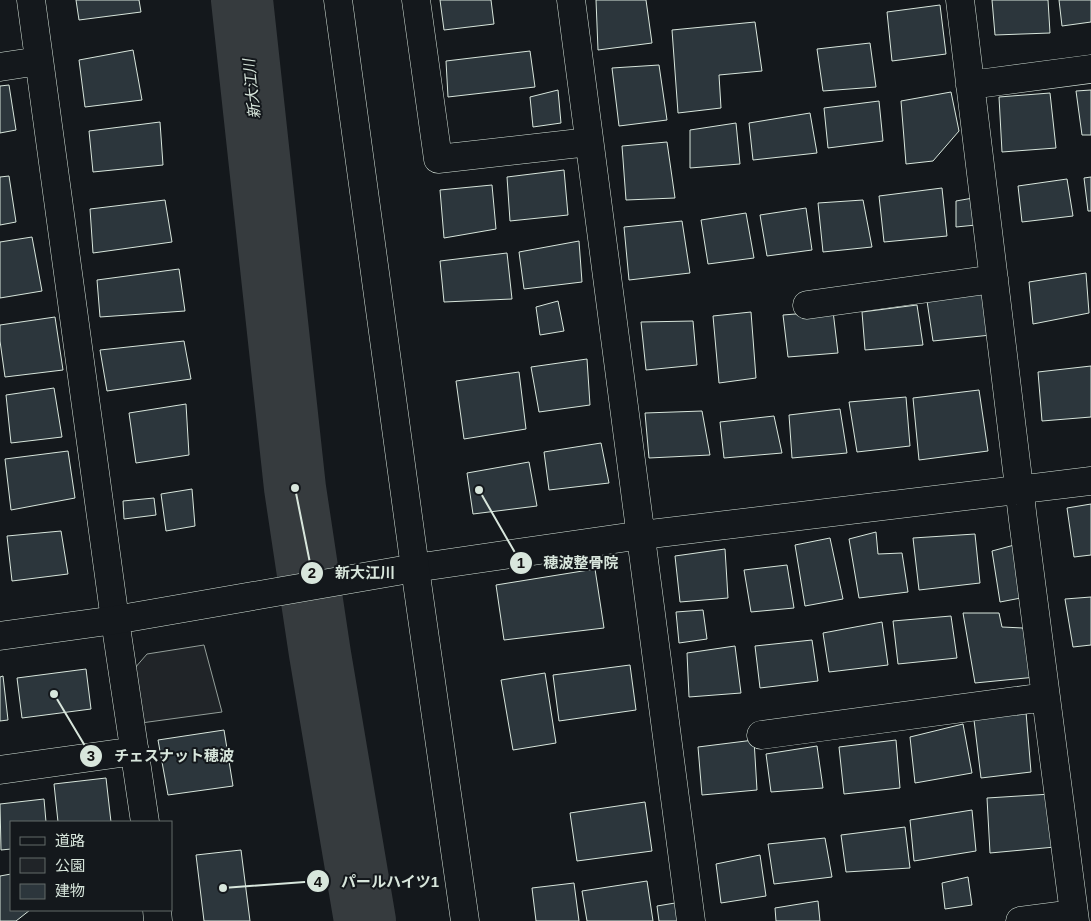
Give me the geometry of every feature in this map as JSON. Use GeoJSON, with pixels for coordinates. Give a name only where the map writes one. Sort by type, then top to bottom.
{"type":"FeatureCollection","features":[{"type":"Feature","properties":{"kind":"street"},"geometry":{"type":"LineString","coordinates":[[31,0],[115,620],[145,821]]}},
{"type":"Feature","properties":{"kind":"street"},"geometry":{"type":"LineString","coordinates":[[338,0],[465,921]]}},
{"type":"Feature","properties":{"kind":"street"},"geometry":{"type":"LineString","coordinates":[[416,0],[438,159],[590,142]]}},
{"type":"Feature","properties":{"kind":"street"},"geometry":{"type":"LineString","coordinates":[[571,0],[691,921]]}},
{"type":"Feature","properties":{"kind":"street"},"geometry":{"type":"LineString","coordinates":[[960,0],[1019,490],[1046,696],[1078,903],[1020,921]]}},
{"type":"Feature","properties":{"kind":"street"},"geometry":{"type":"LineString","coordinates":[[0,67],[39,61]]}},
{"type":"Feature","properties":{"kind":"street"},"geometry":{"type":"LineString","coordinates":[[970,85],[1091,69]]}},
{"type":"Feature","properties":{"kind":"street"},"geometry":{"type":"LineString","coordinates":[[807,305],[994,279]]}},
{"type":"Feature","properties":{"kind":"street"},"geometry":{"type":"LineString","coordinates":[[0,636],[115,620],[415,568],[642,535],[1091,481]]}},
{"type":"Feature","properties":{"kind":"street"},"geometry":{"type":"LineString","coordinates":[[762,735],[1046,696]]}},
{"type":"Feature","properties":{"kind":"street"},"geometry":{"type":"LineString","coordinates":[[0,770],[135,751]]}},
{"type":"Feature","properties":{"kind":"green space"},"geometry":{"type":"Polygon","coordinates":[[[204,645],[222,712],[141,723],[134,669],[147,654],[204,645]]]}},
{"type":"Feature","properties":{"kind":"building"},"geometry":{"type":"Polygon","coordinates":[[[76,0],[139,0],[141,12],[79,20],[76,0]]]}},
{"type":"Feature","properties":{"kind":"building"},"geometry":{"type":"Polygon","coordinates":[[[440,0],[491,0],[494,24],[444,30],[440,0]]]}},
{"type":"Feature","properties":{"kind":"building"},"geometry":{"type":"Polygon","coordinates":[[[596,0],[646,0],[652,43],[598,50],[596,0]]]}},
{"type":"Feature","properties":{"kind":"building"},"geometry":{"type":"Polygon","coordinates":[[[992,0],[1048,0],[1050,33],[995,35],[992,0]]]}},
{"type":"Feature","properties":{"kind":"building"},"geometry":{"type":"Polygon","coordinates":[[[1059,0],[1091,0],[1091,22],[1062,26],[1059,0]]]}},
{"type":"Feature","properties":{"kind":"building"},"geometry":{"type":"Polygon","coordinates":[[[940,5],[946,54],[892,61],[887,12],[940,5]]]}},
{"type":"Feature","properties":{"kind":"building"},"geometry":{"type":"Polygon","coordinates":[[[755,22],[762,71],[719,75],[721,108],[678,113],[672,30],[755,22]]]}},
{"type":"Feature","properties":{"kind":"building"},"geometry":{"type":"Polygon","coordinates":[[[870,43],[876,87],[823,91],[817,49],[870,43]]]}},
{"type":"Feature","properties":{"kind":"building"},"geometry":{"type":"Polygon","coordinates":[[[133,50],[142,100],[85,107],[79,60],[133,50]]]}},
{"type":"Feature","properties":{"kind":"building"},"geometry":{"type":"Polygon","coordinates":[[[530,51],[535,87],[448,97],[446,61],[530,51]]]}},
{"type":"Feature","properties":{"kind":"building"},"geometry":{"type":"Polygon","coordinates":[[[659,65],[667,120],[619,126],[612,68],[659,65]]]}},
{"type":"Feature","properties":{"kind":"building"},"geometry":{"type":"Polygon","coordinates":[[[9,85],[16,130],[0,133],[0,86],[9,85]]]}},
{"type":"Feature","properties":{"kind":"building"},"geometry":{"type":"Polygon","coordinates":[[[558,90],[561,123],[533,127],[530,97],[558,90]]]}},
{"type":"Feature","properties":{"kind":"building"},"geometry":{"type":"Polygon","coordinates":[[[1091,90],[1091,135],[1082,135],[1076,91],[1091,90]]]}},
{"type":"Feature","properties":{"kind":"building"},"geometry":{"type":"Polygon","coordinates":[[[951,92],[959,131],[933,161],[906,164],[901,101],[951,92]]]}},
{"type":"Feature","properties":{"kind":"building"},"geometry":{"type":"Polygon","coordinates":[[[1050,93],[1056,148],[1002,152],[999,97],[1050,93]]]}},
{"type":"Feature","properties":{"kind":"building"},"geometry":{"type":"Polygon","coordinates":[[[879,101],[883,141],[828,148],[824,108],[879,101]]]}},
{"type":"Feature","properties":{"kind":"building"},"geometry":{"type":"Polygon","coordinates":[[[810,113],[817,153],[753,160],[749,123],[810,113]]]}},
{"type":"Feature","properties":{"kind":"building"},"geometry":{"type":"Polygon","coordinates":[[[160,122],[163,165],[93,172],[89,131],[160,122]]]}},
{"type":"Feature","properties":{"kind":"building"},"geometry":{"type":"Polygon","coordinates":[[[736,123],[740,164],[690,168],[690,130],[736,123]]]}},
{"type":"Feature","properties":{"kind":"building"},"geometry":{"type":"Polygon","coordinates":[[[667,142],[675,198],[626,200],[622,146],[667,142]]]}},
{"type":"Feature","properties":{"kind":"building"},"geometry":{"type":"Polygon","coordinates":[[[564,170],[568,215],[510,221],[507,177],[564,170]]]}},
{"type":"Feature","properties":{"kind":"building"},"geometry":{"type":"Polygon","coordinates":[[[9,176],[16,222],[0,225],[0,177],[9,176]]]}},
{"type":"Feature","properties":{"kind":"building"},"geometry":{"type":"Polygon","coordinates":[[[1091,177],[1091,211],[1088,211],[1084,178],[1091,177]]]}},
{"type":"Feature","properties":{"kind":"building"},"geometry":{"type":"Polygon","coordinates":[[[1067,179],[1073,216],[1022,222],[1018,186],[1067,179]]]}},
{"type":"Feature","properties":{"kind":"building"},"geometry":{"type":"Polygon","coordinates":[[[492,185],[496,229],[444,238],[440,190],[492,185]]]}},
{"type":"Feature","properties":{"kind":"building"},"geometry":{"type":"Polygon","coordinates":[[[942,188],[947,236],[884,242],[879,196],[942,188]]]}},
{"type":"Feature","properties":{"kind":"building"},"geometry":{"type":"Polygon","coordinates":[[[973,198],[976,225],[956,227],[956,201],[973,198]]]}},
{"type":"Feature","properties":{"kind":"building"},"geometry":{"type":"Polygon","coordinates":[[[165,200],[172,242],[93,253],[90,209],[165,200]]]}},
{"type":"Feature","properties":{"kind":"building"},"geometry":{"type":"Polygon","coordinates":[[[863,200],[872,247],[823,252],[818,203],[863,200]]]}},
{"type":"Feature","properties":{"kind":"building"},"geometry":{"type":"Polygon","coordinates":[[[806,208],[812,250],[767,256],[760,215],[806,208]]]}},
{"type":"Feature","properties":{"kind":"building"},"geometry":{"type":"Polygon","coordinates":[[[746,213],[754,258],[708,264],[701,220],[746,213]]]}},
{"type":"Feature","properties":{"kind":"building"},"geometry":{"type":"Polygon","coordinates":[[[682,221],[690,273],[629,280],[624,227],[682,221]]]}},
{"type":"Feature","properties":{"kind":"building"},"geometry":{"type":"Polygon","coordinates":[[[32,237],[42,291],[0,298],[0,242],[32,237]]]}},
{"type":"Feature","properties":{"kind":"building"},"geometry":{"type":"Polygon","coordinates":[[[579,241],[582,282],[524,289],[519,252],[579,241]]]}},
{"type":"Feature","properties":{"kind":"building"},"geometry":{"type":"Polygon","coordinates":[[[507,253],[512,299],[444,302],[440,261],[507,253]]]}},
{"type":"Feature","properties":{"kind":"building"},"geometry":{"type":"Polygon","coordinates":[[[179,269],[185,311],[100,317],[97,280],[179,269]]]}},
{"type":"Feature","properties":{"kind":"building"},"geometry":{"type":"Polygon","coordinates":[[[1086,273],[1089,313],[1033,324],[1029,282],[1086,273]]]}},
{"type":"Feature","properties":{"kind":"building"},"geometry":{"type":"Polygon","coordinates":[[[985,293],[991,335],[933,341],[927,301],[985,293]]]}},
{"type":"Feature","properties":{"kind":"building"},"geometry":{"type":"Polygon","coordinates":[[[558,301],[564,331],[540,335],[536,307],[558,301]]]}},
{"type":"Feature","properties":{"kind":"building"},"geometry":{"type":"Polygon","coordinates":[[[917,305],[923,345],[865,350],[862,312],[917,305]]]}},
{"type":"Feature","properties":{"kind":"building"},"geometry":{"type":"Polygon","coordinates":[[[833,311],[838,353],[788,357],[783,315],[833,311]]]}},
{"type":"Feature","properties":{"kind":"building"},"geometry":{"type":"Polygon","coordinates":[[[751,312],[756,378],[719,383],[713,316],[751,312]]]}},
{"type":"Feature","properties":{"kind":"building"},"geometry":{"type":"Polygon","coordinates":[[[55,317],[63,370],[5,377],[0,341],[0,325],[55,317]]]}},
{"type":"Feature","properties":{"kind":"building"},"geometry":{"type":"Polygon","coordinates":[[[693,321],[697,365],[646,370],[641,322],[693,321]]]}},
{"type":"Feature","properties":{"kind":"building"},"geometry":{"type":"Polygon","coordinates":[[[184,341],[191,379],[107,391],[100,350],[184,341]]]}},
{"type":"Feature","properties":{"kind":"building"},"geometry":{"type":"Polygon","coordinates":[[[587,359],[590,405],[539,412],[531,367],[587,359]]]}},
{"type":"Feature","properties":{"kind":"building"},"geometry":{"type":"Polygon","coordinates":[[[1091,366],[1091,417],[1042,421],[1038,372],[1091,366]]]}},
{"type":"Feature","properties":{"kind":"building"},"geometry":{"type":"Polygon","coordinates":[[[519,372],[526,429],[464,439],[456,381],[519,372]]]}},
{"type":"Feature","properties":{"kind":"building"},"geometry":{"type":"Polygon","coordinates":[[[54,388],[62,437],[11,443],[6,395],[54,388]]]}},
{"type":"Feature","properties":{"kind":"building"},"geometry":{"type":"Polygon","coordinates":[[[979,390],[988,451],[919,460],[913,398],[979,390]]]}},
{"type":"Feature","properties":{"kind":"building"},"geometry":{"type":"Polygon","coordinates":[[[906,397],[910,446],[857,452],[849,402],[906,397]]]}},
{"type":"Feature","properties":{"kind":"building"},"geometry":{"type":"Polygon","coordinates":[[[186,404],[189,455],[136,463],[129,413],[186,404]]]}},
{"type":"Feature","properties":{"kind":"building"},"geometry":{"type":"Polygon","coordinates":[[[840,409],[847,453],[792,458],[789,415],[840,409]]]}},
{"type":"Feature","properties":{"kind":"building"},"geometry":{"type":"Polygon","coordinates":[[[702,411],[710,455],[649,458],[645,413],[702,411]]]}},
{"type":"Feature","properties":{"kind":"building"},"geometry":{"type":"Polygon","coordinates":[[[774,416],[782,453],[724,458],[720,422],[774,416]]]}},
{"type":"Feature","properties":{"kind":"building"},"geometry":{"type":"Polygon","coordinates":[[[601,443],[609,483],[549,490],[544,452],[601,443]]]}},
{"type":"Feature","properties":{"kind":"building"},"geometry":{"type":"Polygon","coordinates":[[[68,451],[75,498],[11,510],[5,459],[68,451]]]}},
{"type":"Feature","properties":{"kind":"building"},"geometry":{"type":"Polygon","coordinates":[[[529,462],[537,506],[473,514],[467,473],[529,462]]]}},
{"type":"Feature","properties":{"kind":"building"},"geometry":{"type":"Polygon","coordinates":[[[192,489],[195,526],[166,531],[161,494],[192,489]]]}},
{"type":"Feature","properties":{"kind":"building"},"geometry":{"type":"Polygon","coordinates":[[[154,498],[156,515],[124,519],[123,501],[154,498]]]}},
{"type":"Feature","properties":{"kind":"building"},"geometry":{"type":"Polygon","coordinates":[[[1091,504],[1091,555],[1074,557],[1067,508],[1091,504]]]}},
{"type":"Feature","properties":{"kind":"building"},"geometry":{"type":"Polygon","coordinates":[[[61,531],[68,574],[12,581],[7,536],[61,531]]]}},
{"type":"Feature","properties":{"kind":"building"},"geometry":{"type":"Polygon","coordinates":[[[876,532],[878,554],[902,553],[908,592],[859,598],[849,539],[876,532]]]}},
{"type":"Feature","properties":{"kind":"building"},"geometry":{"type":"Polygon","coordinates":[[[975,534],[980,583],[919,590],[913,538],[975,534]]]}},
{"type":"Feature","properties":{"kind":"building"},"geometry":{"type":"Polygon","coordinates":[[[830,538],[843,599],[805,606],[795,545],[830,538]]]}},
{"type":"Feature","properties":{"kind":"building"},"geometry":{"type":"Polygon","coordinates":[[[1018,544],[1026,597],[1000,602],[992,551],[1018,544]]]}},
{"type":"Feature","properties":{"kind":"building"},"geometry":{"type":"Polygon","coordinates":[[[725,549],[728,598],[680,602],[675,556],[725,549]]]}},
{"type":"Feature","properties":{"kind":"building"},"geometry":{"type":"Polygon","coordinates":[[[787,565],[794,608],[751,612],[744,570],[787,565]]]}},
{"type":"Feature","properties":{"kind":"building"},"geometry":{"type":"Polygon","coordinates":[[[595,569],[604,628],[504,640],[496,585],[595,569]]]}},
{"type":"Feature","properties":{"kind":"building"},"geometry":{"type":"Polygon","coordinates":[[[1091,597],[1091,645],[1073,647],[1065,599],[1091,597]]]}},
{"type":"Feature","properties":{"kind":"building"},"geometry":{"type":"Polygon","coordinates":[[[703,610],[707,639],[679,643],[676,612],[703,610]]]}},
{"type":"Feature","properties":{"kind":"building"},"geometry":{"type":"Polygon","coordinates":[[[963,613],[999,613],[1002,627],[1023,628],[1036,677],[975,683],[963,613]]]}},
{"type":"Feature","properties":{"kind":"building"},"geometry":{"type":"Polygon","coordinates":[[[951,616],[957,658],[898,664],[893,621],[951,616]]]}},
{"type":"Feature","properties":{"kind":"building"},"geometry":{"type":"Polygon","coordinates":[[[882,622],[888,665],[829,672],[823,633],[882,622]]]}},
{"type":"Feature","properties":{"kind":"building"},"geometry":{"type":"Polygon","coordinates":[[[812,640],[818,681],[760,688],[755,646],[812,640]]]}},
{"type":"Feature","properties":{"kind":"building"},"geometry":{"type":"Polygon","coordinates":[[[735,646],[741,693],[689,697],[687,653],[735,646]]]}},
{"type":"Feature","properties":{"kind":"building"},"geometry":{"type":"Polygon","coordinates":[[[630,665],[636,710],[559,721],[553,675],[630,665]]]}},
{"type":"Feature","properties":{"kind":"building"},"geometry":{"type":"Polygon","coordinates":[[[86,669],[91,709],[22,718],[17,678],[86,669]]]}},
{"type":"Feature","properties":{"kind":"building"},"geometry":{"type":"Polygon","coordinates":[[[545,673],[556,743],[513,750],[501,680],[545,673]]]}},
{"type":"Feature","properties":{"kind":"building"},"geometry":{"type":"Polygon","coordinates":[[[3,676],[8,720],[0,721],[0,677],[3,676]]]}},
{"type":"Feature","properties":{"kind":"building"},"geometry":{"type":"Polygon","coordinates":[[[1026,712],[1031,772],[981,778],[974,720],[1026,712]]]}},
{"type":"Feature","properties":{"kind":"building"},"geometry":{"type":"Polygon","coordinates":[[[963,724],[972,773],[915,783],[910,737],[963,724]]]}},
{"type":"Feature","properties":{"kind":"building"},"geometry":{"type":"Polygon","coordinates":[[[224,730],[233,786],[168,795],[158,740],[224,730]]]}},
{"type":"Feature","properties":{"kind":"building"},"geometry":{"type":"Polygon","coordinates":[[[754,740],[757,790],[702,795],[698,747],[754,740]]]}},
{"type":"Feature","properties":{"kind":"building"},"geometry":{"type":"Polygon","coordinates":[[[896,740],[900,788],[844,794],[839,747],[896,740]]]}},
{"type":"Feature","properties":{"kind":"building"},"geometry":{"type":"Polygon","coordinates":[[[817,746],[823,788],[771,792],[766,754],[817,746]]]}},
{"type":"Feature","properties":{"kind":"building"},"geometry":{"type":"Polygon","coordinates":[[[106,778],[111,821],[58,821],[54,784],[106,778]]]}},
{"type":"Feature","properties":{"kind":"building"},"geometry":{"type":"Polygon","coordinates":[[[1051,794],[1055,847],[990,853],[987,798],[1051,794]]]}},
{"type":"Feature","properties":{"kind":"building"},"geometry":{"type":"Polygon","coordinates":[[[44,799],[46,821],[10,821],[10,849],[1,850],[0,804],[44,799]]]}},
{"type":"Feature","properties":{"kind":"building"},"geometry":{"type":"Polygon","coordinates":[[[645,802],[652,851],[577,861],[570,813],[645,802]]]}},
{"type":"Feature","properties":{"kind":"building"},"geometry":{"type":"Polygon","coordinates":[[[972,810],[976,851],[914,861],[910,820],[972,810]]]}},
{"type":"Feature","properties":{"kind":"building"},"geometry":{"type":"Polygon","coordinates":[[[905,827],[910,868],[846,872],[841,835],[905,827]]]}},
{"type":"Feature","properties":{"kind":"building"},"geometry":{"type":"Polygon","coordinates":[[[825,838],[832,877],[774,884],[768,844],[825,838]]]}},
{"type":"Feature","properties":{"kind":"building"},"geometry":{"type":"Polygon","coordinates":[[[241,850],[250,921],[204,921],[196,855],[241,850]]]}},
{"type":"Feature","properties":{"kind":"building"},"geometry":{"type":"Polygon","coordinates":[[[760,855],[766,896],[721,903],[716,864],[760,855]]]}},
{"type":"Feature","properties":{"kind":"building"},"geometry":{"type":"Polygon","coordinates":[[[10,874],[10,911],[29,911],[16,921],[0,921],[0,876],[10,874]]]}},
{"type":"Feature","properties":{"kind":"building"},"geometry":{"type":"Polygon","coordinates":[[[968,877],[972,905],[945,909],[942,883],[968,877]]]}},
{"type":"Feature","properties":{"kind":"building"},"geometry":{"type":"Polygon","coordinates":[[[647,881],[653,921],[587,921],[582,891],[647,881]]]}},
{"type":"Feature","properties":{"kind":"building"},"geometry":{"type":"Polygon","coordinates":[[[574,883],[579,921],[536,921],[532,888],[574,883]]]}},
{"type":"Feature","properties":{"kind":"building"},"geometry":{"type":"Polygon","coordinates":[[[818,901],[820,921],[776,921],[775,908],[818,901]]]}},
{"type":"Feature","properties":{"kind":"building"},"geometry":{"type":"Polygon","coordinates":[[[681,902],[684,921],[659,921],[657,906],[681,902]]]}},
{"type":"Feature","properties":{"kind":"waterway","name":"新大江川"},"geometry":{"type":"LineString","coordinates":[[242,0],[295,488],[320,654],[365,921]]}},
{"type":"Feature","properties":{"kind":"place","name":"新大江川"},"geometry":{"type":"Point","coordinates":[295,488]}},
{"type":"Feature","properties":{"kind":"place","name":"穂波整骨院"},"geometry":{"type":"Point","coordinates":[479,490]}},
{"type":"Feature","properties":{"kind":"place","name":"チェスナット穂波"},"geometry":{"type":"Point","coordinates":[54,694]}},
{"type":"Feature","properties":{"kind":"place","name":"パールハイツ1"},"geometry":{"type":"Point","coordinates":[223,888]}}]}
